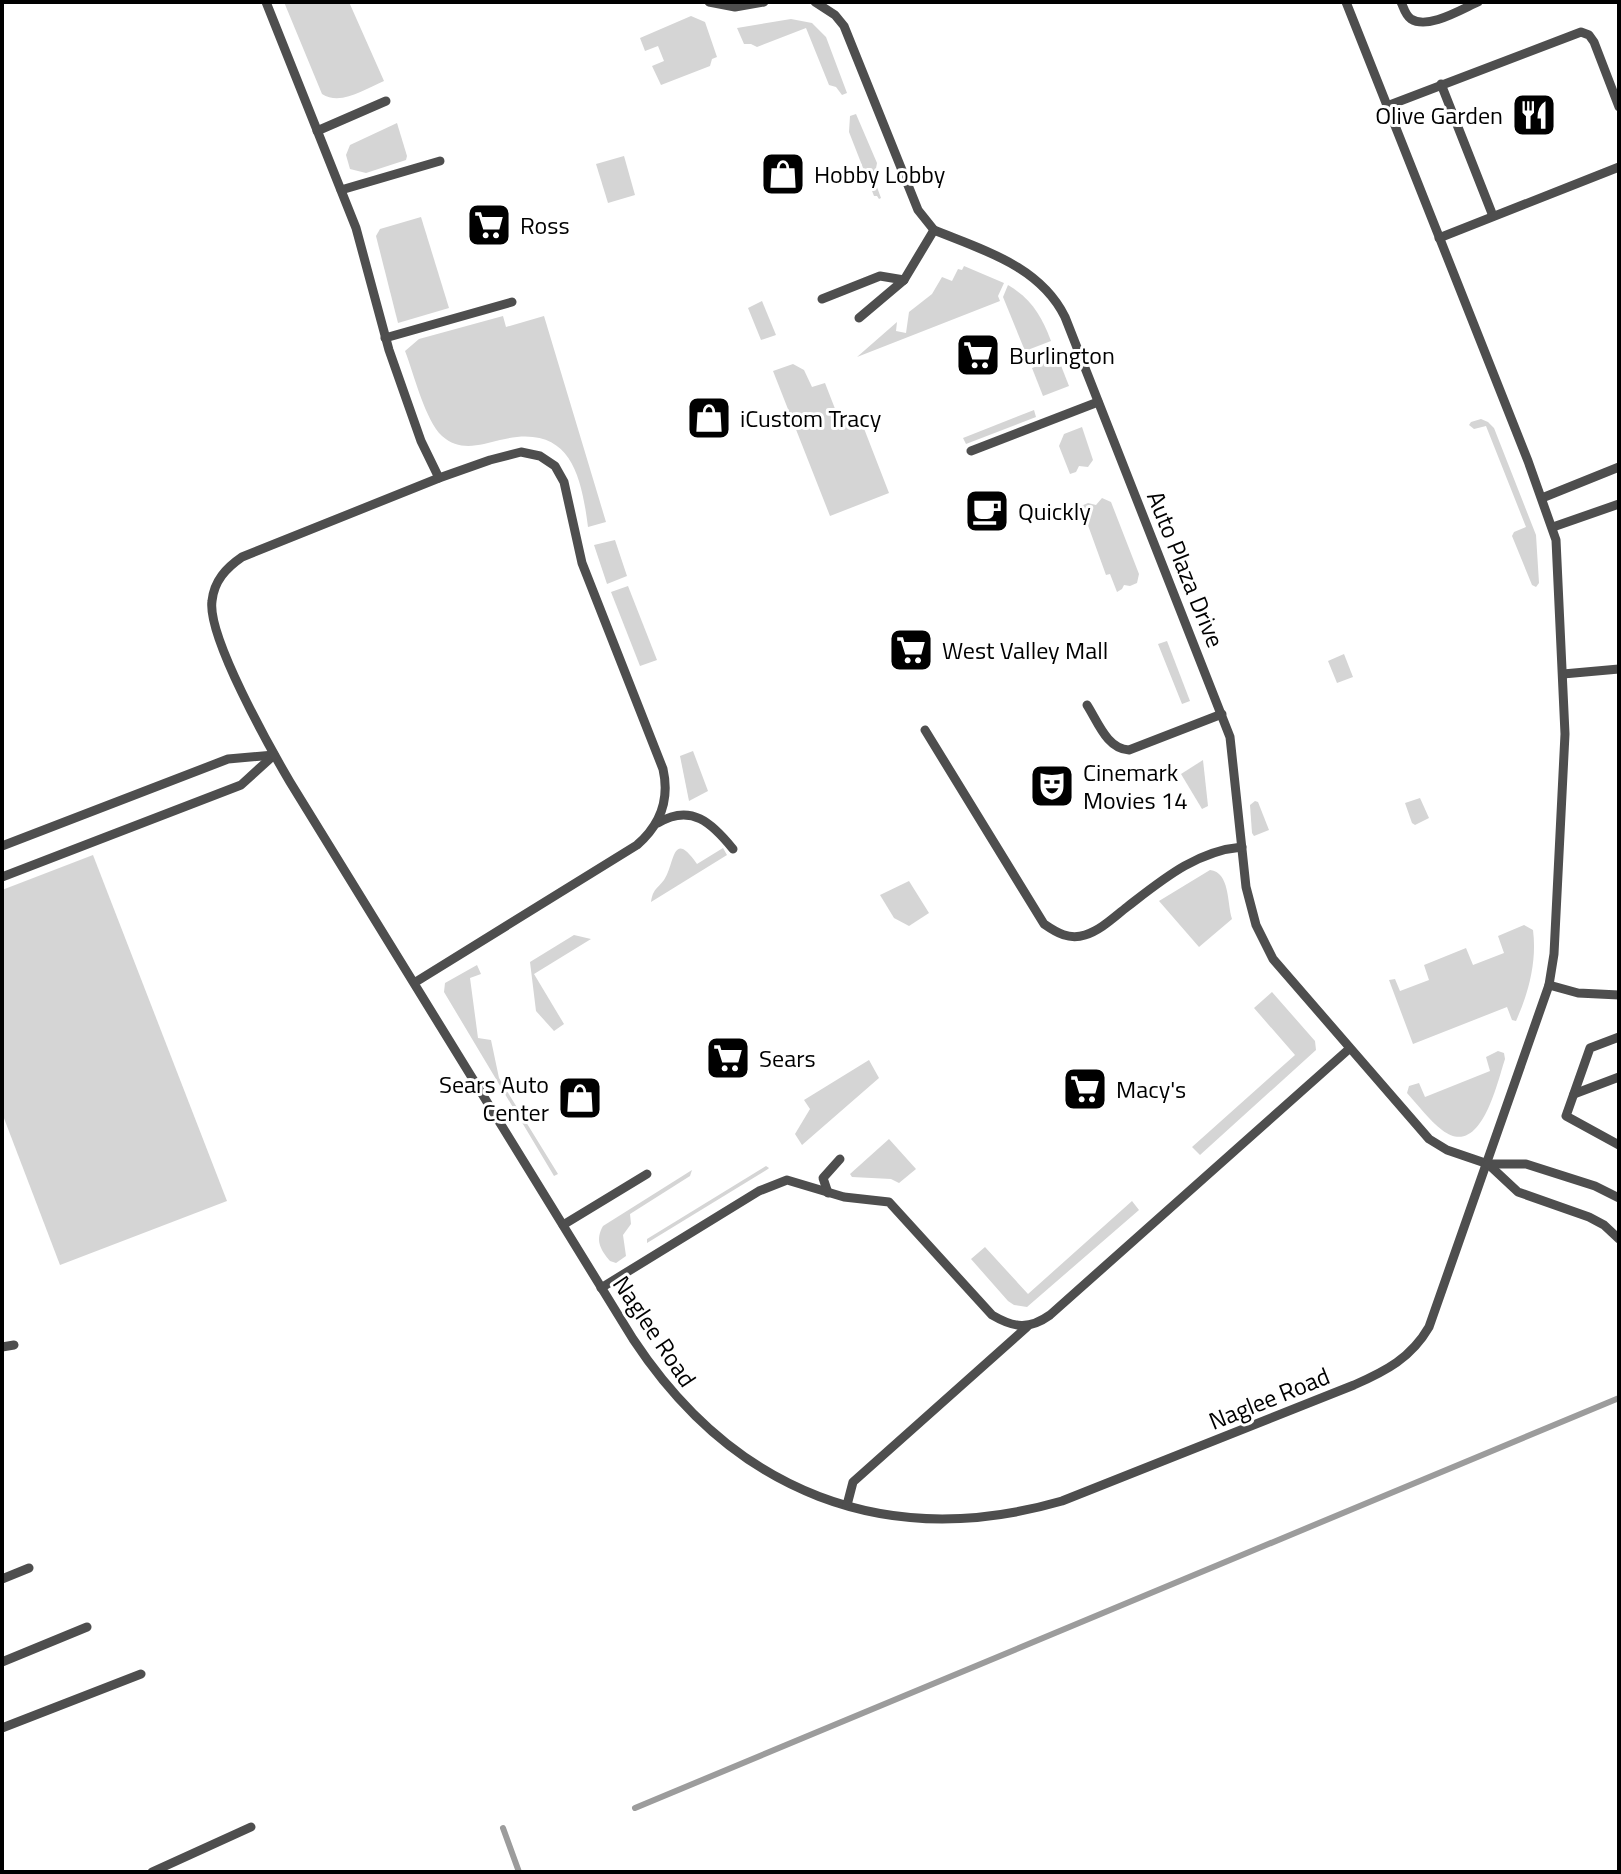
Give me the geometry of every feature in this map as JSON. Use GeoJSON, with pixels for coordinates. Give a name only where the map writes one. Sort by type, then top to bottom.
{"type":"FeatureCollection","features":[{"type":"Feature","properties":{"kind":"lane"},"geometry":{"type":"LineString","coordinates":[[266,2],[362,247],[385,338],[421,441],[439,478]]}},
{"type":"Feature","properties":{"kind":"lane"},"geometry":{"type":"LineString","coordinates":[[709,2],[735,7],[764,2]]}},
{"type":"Feature","properties":{"kind":"lane"},"geometry":{"type":"LineString","coordinates":[[815,2],[835,15],[844,26],[918,210],[934,230],[904,280],[859,318]]}},
{"type":"Feature","properties":{"kind":"lane"},"geometry":{"type":"LineString","coordinates":[[1401,2],[1406,14],[1420,22],[1478,2]]}},
{"type":"Feature","properties":{"kind":"lane","name":"Naglee Road"},"geometry":{"type":"LineString","coordinates":[[658,823],[666,796],[663,769],[582,563],[561,474],[540,456],[521,452],[439,478],[242,557],[221,575],[211,603],[214,628],[274,755],[659,1378],[705,1427],[739,1454],[779,1478],[821,1497],[894,1515],[948,1519],[1031,1510],[1091,1490],[1379,1374],[1411,1353],[1429,1327],[1549,985],[1554,954],[1565,752],[1563,674],[1553,527],[1387,106],[1350,3]]}},
{"type":"Feature","properties":{"kind":"lane"},"geometry":{"type":"LineString","coordinates":[[1387,106],[1581,32],[1589,35],[1594,42],[1619,107]]}},
{"type":"Feature","properties":{"kind":"lane"},"geometry":{"type":"LineString","coordinates":[[1441,84],[1493,216]]}},
{"type":"Feature","properties":{"kind":"lane"},"geometry":{"type":"LineString","coordinates":[[317,131],[386,101]]}},
{"type":"Feature","properties":{"kind":"lane"},"geometry":{"type":"LineString","coordinates":[[341,190],[440,161]]}},
{"type":"Feature","properties":{"kind":"lane"},"geometry":{"type":"LineString","coordinates":[[1439,238],[1619,167]]}},
{"type":"Feature","properties":{"kind":"lane","name":"Auto Plaza Drive"},"geometry":{"type":"LineString","coordinates":[[934,230],[1023,269],[1049,291],[1065,317],[1222,714],[1233,747],[1246,887],[1262,940],[1291,982],[1429,1139],[1447,1150],[1488,1164],[1526,1164],[1595,1186],[1619,1198]]}},
{"type":"Feature","properties":{"kind":"lane"},"geometry":{"type":"LineString","coordinates":[[822,299],[880,276],[904,280]]}},
{"type":"Feature","properties":{"kind":"lane"},"geometry":{"type":"LineString","coordinates":[[385,338],[512,302]]}},
{"type":"Feature","properties":{"kind":"lane"},"geometry":{"type":"LineString","coordinates":[[971,451],[1098,402]]}},
{"type":"Feature","properties":{"kind":"lane"},"geometry":{"type":"LineString","coordinates":[[1542,498],[1619,467]]}},
{"type":"Feature","properties":{"kind":"lane"},"geometry":{"type":"LineString","coordinates":[[1553,527],[1619,504]]}},
{"type":"Feature","properties":{"kind":"lane"},"geometry":{"type":"LineString","coordinates":[[1563,674],[1619,669]]}},
{"type":"Feature","properties":{"kind":"lane"},"geometry":{"type":"LineString","coordinates":[[1087,705],[1110,741],[1122,750],[1222,714]]}},
{"type":"Feature","properties":{"kind":"lane"},"geometry":{"type":"LineString","coordinates":[[925,730],[1044,924],[1060,935],[1082,936],[1100,928],[1157,883],[1202,856],[1220,849],[1242,847]]}},
{"type":"Feature","properties":{"kind":"lane"},"geometry":{"type":"LineString","coordinates":[[2,846],[228,759],[274,755]]}},
{"type":"Feature","properties":{"kind":"lane"},"geometry":{"type":"LineString","coordinates":[[2,877],[241,785],[274,755]]}},
{"type":"Feature","properties":{"kind":"lane"},"geometry":{"type":"LineString","coordinates":[[414,983],[637,845],[650,835],[658,823],[670,816],[683,814],[701,818],[717,829],[733,849]]}},
{"type":"Feature","properties":{"kind":"lane"},"geometry":{"type":"LineString","coordinates":[[1549,985],[1578,993],[1619,995]]}},
{"type":"Feature","properties":{"kind":"lane"},"geometry":{"type":"LineString","coordinates":[[1619,1037],[1590,1048],[1566,1116],[1619,1145]]}},
{"type":"Feature","properties":{"kind":"lane"},"geometry":{"type":"LineString","coordinates":[[847,1505],[853,1482],[1027,1327],[1050,1315],[1349,1049]]}},
{"type":"Feature","properties":{"kind":"lane"},"geometry":{"type":"LineString","coordinates":[[1574,1094],[1619,1077]]}},
{"type":"Feature","properties":{"kind":"lane"},"geometry":{"type":"LineString","coordinates":[[828,1193],[823,1178],[840,1159]]}},
{"type":"Feature","properties":{"kind":"lane","name":"Auto Plaza Drive"},"geometry":{"type":"LineString","coordinates":[[1488,1164],[1518,1192],[1589,1217],[1604,1225],[1619,1239]]}},
{"type":"Feature","properties":{"kind":"lane"},"geometry":{"type":"LineString","coordinates":[[563,1225],[647,1174]]}},
{"type":"Feature","properties":{"kind":"lane"},"geometry":{"type":"LineString","coordinates":[[601,1288],[767,1186],[787,1180],[798,1181],[828,1193],[881,1200],[895,1206],[992,1315],[1009,1325],[1027,1327]]}},
{"type":"Feature","properties":{"kind":"lane"},"geometry":{"type":"LineString","coordinates":[[2,1347],[14,1345]]}},
{"type":"Feature","properties":{"kind":"lane"},"geometry":{"type":"LineString","coordinates":[[2,1579],[29,1568]]}},
{"type":"Feature","properties":{"kind":"lane"},"geometry":{"type":"LineString","coordinates":[[2,1662],[87,1627]]}},
{"type":"Feature","properties":{"kind":"lane"},"geometry":{"type":"LineString","coordinates":[[2,1728],[141,1674]]}},
{"type":"Feature","properties":{"kind":"lane"},"geometry":{"type":"LineString","coordinates":[[152,1872],[251,1827]]}},
{"type":"Feature","properties":{"kind":"shaded area"},"geometry":{"type":"Polygon","coordinates":[[[284,2],[349,2],[384,81],[345,97],[322,94],[284,2]]]}},
{"type":"Feature","properties":{"kind":"shaded area"},"geometry":{"type":"Polygon","coordinates":[[[691,16],[705,22],[717,57],[712,59],[710,66],[661,85],[652,66],[664,61],[658,46],[645,51],[640,38],[691,16]]]}},
{"type":"Feature","properties":{"kind":"shaded area"},"geometry":{"type":"Polygon","coordinates":[[[791,19],[812,23],[826,37],[847,93],[842,95],[836,87],[829,85],[806,28],[757,47],[744,44],[737,28],[791,19]]]}},
{"type":"Feature","properties":{"kind":"shaded area"},"geometry":{"type":"Polygon","coordinates":[[[856,114],[877,163],[874,179],[879,199],[874,196],[849,132],[850,116],[856,114]]]}},
{"type":"Feature","properties":{"kind":"shaded area"},"geometry":{"type":"Polygon","coordinates":[[[397,123],[406,160],[366,173],[350,169],[346,155],[350,145],[397,123]]]}},
{"type":"Feature","properties":{"kind":"shaded area"},"geometry":{"type":"Polygon","coordinates":[[[624,156],[635,195],[608,203],[596,164],[624,156]]]}},
{"type":"Feature","properties":{"kind":"shaded area"},"geometry":{"type":"Polygon","coordinates":[[[421,217],[449,308],[398,323],[376,236],[380,229],[421,217]]]}},
{"type":"Feature","properties":{"kind":"shaded area"},"geometry":{"type":"Polygon","coordinates":[[[964,266],[1004,283],[998,296],[1000,301],[857,357],[897,322],[896,331],[906,333],[909,312],[932,294],[942,277],[952,281],[958,269],[962,270],[964,266]]]}},
{"type":"Feature","properties":{"kind":"shaded area"},"geometry":{"type":"Polygon","coordinates":[[[1008,285],[1024,296],[1035,309],[1051,341],[1025,351],[1003,297],[1008,285]]]}},
{"type":"Feature","properties":{"kind":"shaded area"},"geometry":{"type":"Polygon","coordinates":[[[762,301],[776,335],[761,340],[748,308],[762,301]]]}},
{"type":"Feature","properties":{"kind":"shaded area"},"geometry":{"type":"Polygon","coordinates":[[[503,316],[506,327],[544,316],[606,522],[588,527],[575,471],[567,456],[556,446],[542,439],[523,437],[463,446],[442,436],[430,419],[405,351],[419,339],[503,316]]]}},
{"type":"Feature","properties":{"kind":"shaded area"},"geometry":{"type":"Polygon","coordinates":[[[1058,358],[1069,386],[1043,396],[1032,368],[1058,358]]]}},
{"type":"Feature","properties":{"kind":"shaded area"},"geometry":{"type":"Polygon","coordinates":[[[793,364],[804,370],[812,387],[825,383],[839,419],[858,413],[889,493],[830,516],[773,371],[793,364]]]}},
{"type":"Feature","properties":{"kind":"shaded area"},"geometry":{"type":"Polygon","coordinates":[[[1034,410],[1036,417],[966,444],[963,438],[1034,410]]]}},
{"type":"Feature","properties":{"kind":"shaded area"},"geometry":{"type":"Polygon","coordinates":[[[1481,419],[1494,428],[1536,535],[1539,583],[1536,587],[1532,585],[1512,536],[1526,527],[1486,426],[1474,429],[1469,425],[1481,419]]]}},
{"type":"Feature","properties":{"kind":"shaded area"},"geometry":{"type":"Polygon","coordinates":[[[1082,427],[1093,460],[1088,467],[1079,466],[1076,472],[1070,474],[1059,446],[1064,434],[1082,427]]]}},
{"type":"Feature","properties":{"kind":"shaded area"},"geometry":{"type":"Polygon","coordinates":[[[1102,498],[1111,502],[1139,574],[1137,583],[1124,585],[1117,592],[1110,574],[1106,575],[1081,506],[1088,503],[1096,505],[1102,498]]]}},
{"type":"Feature","properties":{"kind":"shaded area"},"geometry":{"type":"Polygon","coordinates":[[[615,540],[627,576],[607,584],[594,545],[615,540]]]}},
{"type":"Feature","properties":{"kind":"shaded area"},"geometry":{"type":"Polygon","coordinates":[[[628,586],[657,660],[640,666],[611,592],[628,586]]]}},
{"type":"Feature","properties":{"kind":"shaded area"},"geometry":{"type":"Polygon","coordinates":[[[1167,641],[1190,701],[1182,704],[1158,644],[1167,641]]]}},
{"type":"Feature","properties":{"kind":"shaded area"},"geometry":{"type":"Polygon","coordinates":[[[1344,654],[1353,677],[1337,683],[1328,661],[1344,654]]]}},
{"type":"Feature","properties":{"kind":"shaded area"},"geometry":{"type":"Polygon","coordinates":[[[693,751],[708,791],[689,801],[680,756],[693,751]]]}},
{"type":"Feature","properties":{"kind":"shaded area"},"geometry":{"type":"Polygon","coordinates":[[[1203,760],[1208,806],[1202,809],[1181,774],[1203,760]]]}},
{"type":"Feature","properties":{"kind":"shaded area"},"geometry":{"type":"Polygon","coordinates":[[[1420,798],[1429,818],[1415,825],[1405,803],[1420,798]]]}},
{"type":"Feature","properties":{"kind":"shaded area"},"geometry":{"type":"Polygon","coordinates":[[[1255,801],[1269,830],[1254,836],[1250,805],[1255,801]]]}},
{"type":"Feature","properties":{"kind":"shaded area"},"geometry":{"type":"Polygon","coordinates":[[[723,848],[727,855],[651,902],[678,849],[683,849],[697,864],[723,848]]]}},
{"type":"Feature","properties":{"kind":"shaded area"},"geometry":{"type":"Polygon","coordinates":[[[93,855],[227,1201],[60,1265],[2,1113],[2,890],[93,855]]]}},
{"type":"Feature","properties":{"kind":"shaded area"},"geometry":{"type":"Polygon","coordinates":[[[1210,870],[1221,876],[1224,882],[1232,919],[1199,947],[1159,901],[1210,870]]]}},
{"type":"Feature","properties":{"kind":"shaded area"},"geometry":{"type":"Polygon","coordinates":[[[909,881],[929,913],[909,926],[894,918],[880,895],[909,881]]]}},
{"type":"Feature","properties":{"kind":"shaded area"},"geometry":{"type":"Polygon","coordinates":[[[1524,925],[1533,930],[1533,965],[1516,1021],[1512,1020],[1507,1007],[1413,1044],[1389,980],[1395,979],[1400,991],[1429,980],[1424,965],[1466,948],[1473,965],[1504,953],[1498,936],[1524,925]]]}},
{"type":"Feature","properties":{"kind":"shaded area"},"geometry":{"type":"Polygon","coordinates":[[[574,935],[591,939],[534,974],[564,1024],[554,1031],[536,1011],[530,962],[574,935]]]}},
{"type":"Feature","properties":{"kind":"shaded area"},"geometry":{"type":"Polygon","coordinates":[[[477,965],[481,974],[470,978],[478,1038],[491,1040],[499,1078],[558,1174],[554,1176],[444,992],[445,983],[477,965]]]}},
{"type":"Feature","properties":{"kind":"shaded area"},"geometry":{"type":"Polygon","coordinates":[[[1272,992],[1315,1041],[1316,1050],[1200,1155],[1192,1147],[1295,1055],[1254,1008],[1272,992]]]}},
{"type":"Feature","properties":{"kind":"shaded area"},"geometry":{"type":"Polygon","coordinates":[[[1498,1051],[1504,1053],[1505,1059],[1492,1100],[1477,1127],[1467,1135],[1456,1137],[1442,1130],[1407,1093],[1409,1086],[1419,1083],[1425,1097],[1490,1071],[1486,1057],[1498,1051]]]}},
{"type":"Feature","properties":{"kind":"shaded area"},"geometry":{"type":"Polygon","coordinates":[[[869,1060],[879,1078],[802,1145],[795,1134],[810,1109],[804,1100],[869,1060]]]}},
{"type":"Feature","properties":{"kind":"shaded area"},"geometry":{"type":"Polygon","coordinates":[[[889,1139],[916,1169],[899,1183],[891,1179],[852,1177],[850,1174],[889,1139]]]}},
{"type":"Feature","properties":{"kind":"shaded area"},"geometry":{"type":"Polygon","coordinates":[[[766,1166],[768,1169],[647,1243],[647,1239],[766,1166]]]}},
{"type":"Feature","properties":{"kind":"shaded area"},"geometry":{"type":"Polygon","coordinates":[[[692,1170],[690,1176],[630,1214],[631,1224],[623,1235],[626,1256],[616,1263],[610,1261],[600,1244],[603,1226],[692,1170]]]}},
{"type":"Feature","properties":{"kind":"shaded area"},"geometry":{"type":"Polygon","coordinates":[[[1132,1201],[1139,1210],[1027,1307],[1008,1301],[971,1259],[985,1247],[1028,1294],[1132,1201]]]}},
{"type":"Feature","properties":{"kind":"waterway"},"geometry":{"type":"LineString","coordinates":[[635,1808],[1619,1398]]}},
{"type":"Feature","properties":{"kind":"waterway"},"geometry":{"type":"LineString","coordinates":[[503,1828],[519,1872]]}},
{"type":"Feature","properties":{"kind":"place","name":"Olive Garden"},"geometry":{"type":"Point","coordinates":[1534,115]}},
{"type":"Feature","properties":{"kind":"place","name":"Hobby Lobby"},"geometry":{"type":"Point","coordinates":[783,174]}},
{"type":"Feature","properties":{"kind":"place","name":"Ross"},"geometry":{"type":"Point","coordinates":[489,225]}},
{"type":"Feature","properties":{"kind":"place","name":"Burlington"},"geometry":{"type":"Point","coordinates":[978,355]}},
{"type":"Feature","properties":{"kind":"place","name":"iCustom Tracy"},"geometry":{"type":"Point","coordinates":[709,418]}},
{"type":"Feature","properties":{"kind":"place","name":"Quickly"},"geometry":{"type":"Point","coordinates":[987,511]}},
{"type":"Feature","properties":{"kind":"place","name":"West Valley Mall"},"geometry":{"type":"Point","coordinates":[911,650]}},
{"type":"Feature","properties":{"kind":"place","name":"Cinemark Movies 14"},"geometry":{"type":"Point","coordinates":[1052,786]}},
{"type":"Feature","properties":{"kind":"place","name":"Sears"},"geometry":{"type":"Point","coordinates":[728,1058]}},
{"type":"Feature","properties":{"kind":"place","name":"Macy's"},"geometry":{"type":"Point","coordinates":[1085,1089]}},
{"type":"Feature","properties":{"kind":"place","name":"Sears Auto Center"},"geometry":{"type":"Point","coordinates":[580,1098]}}]}
